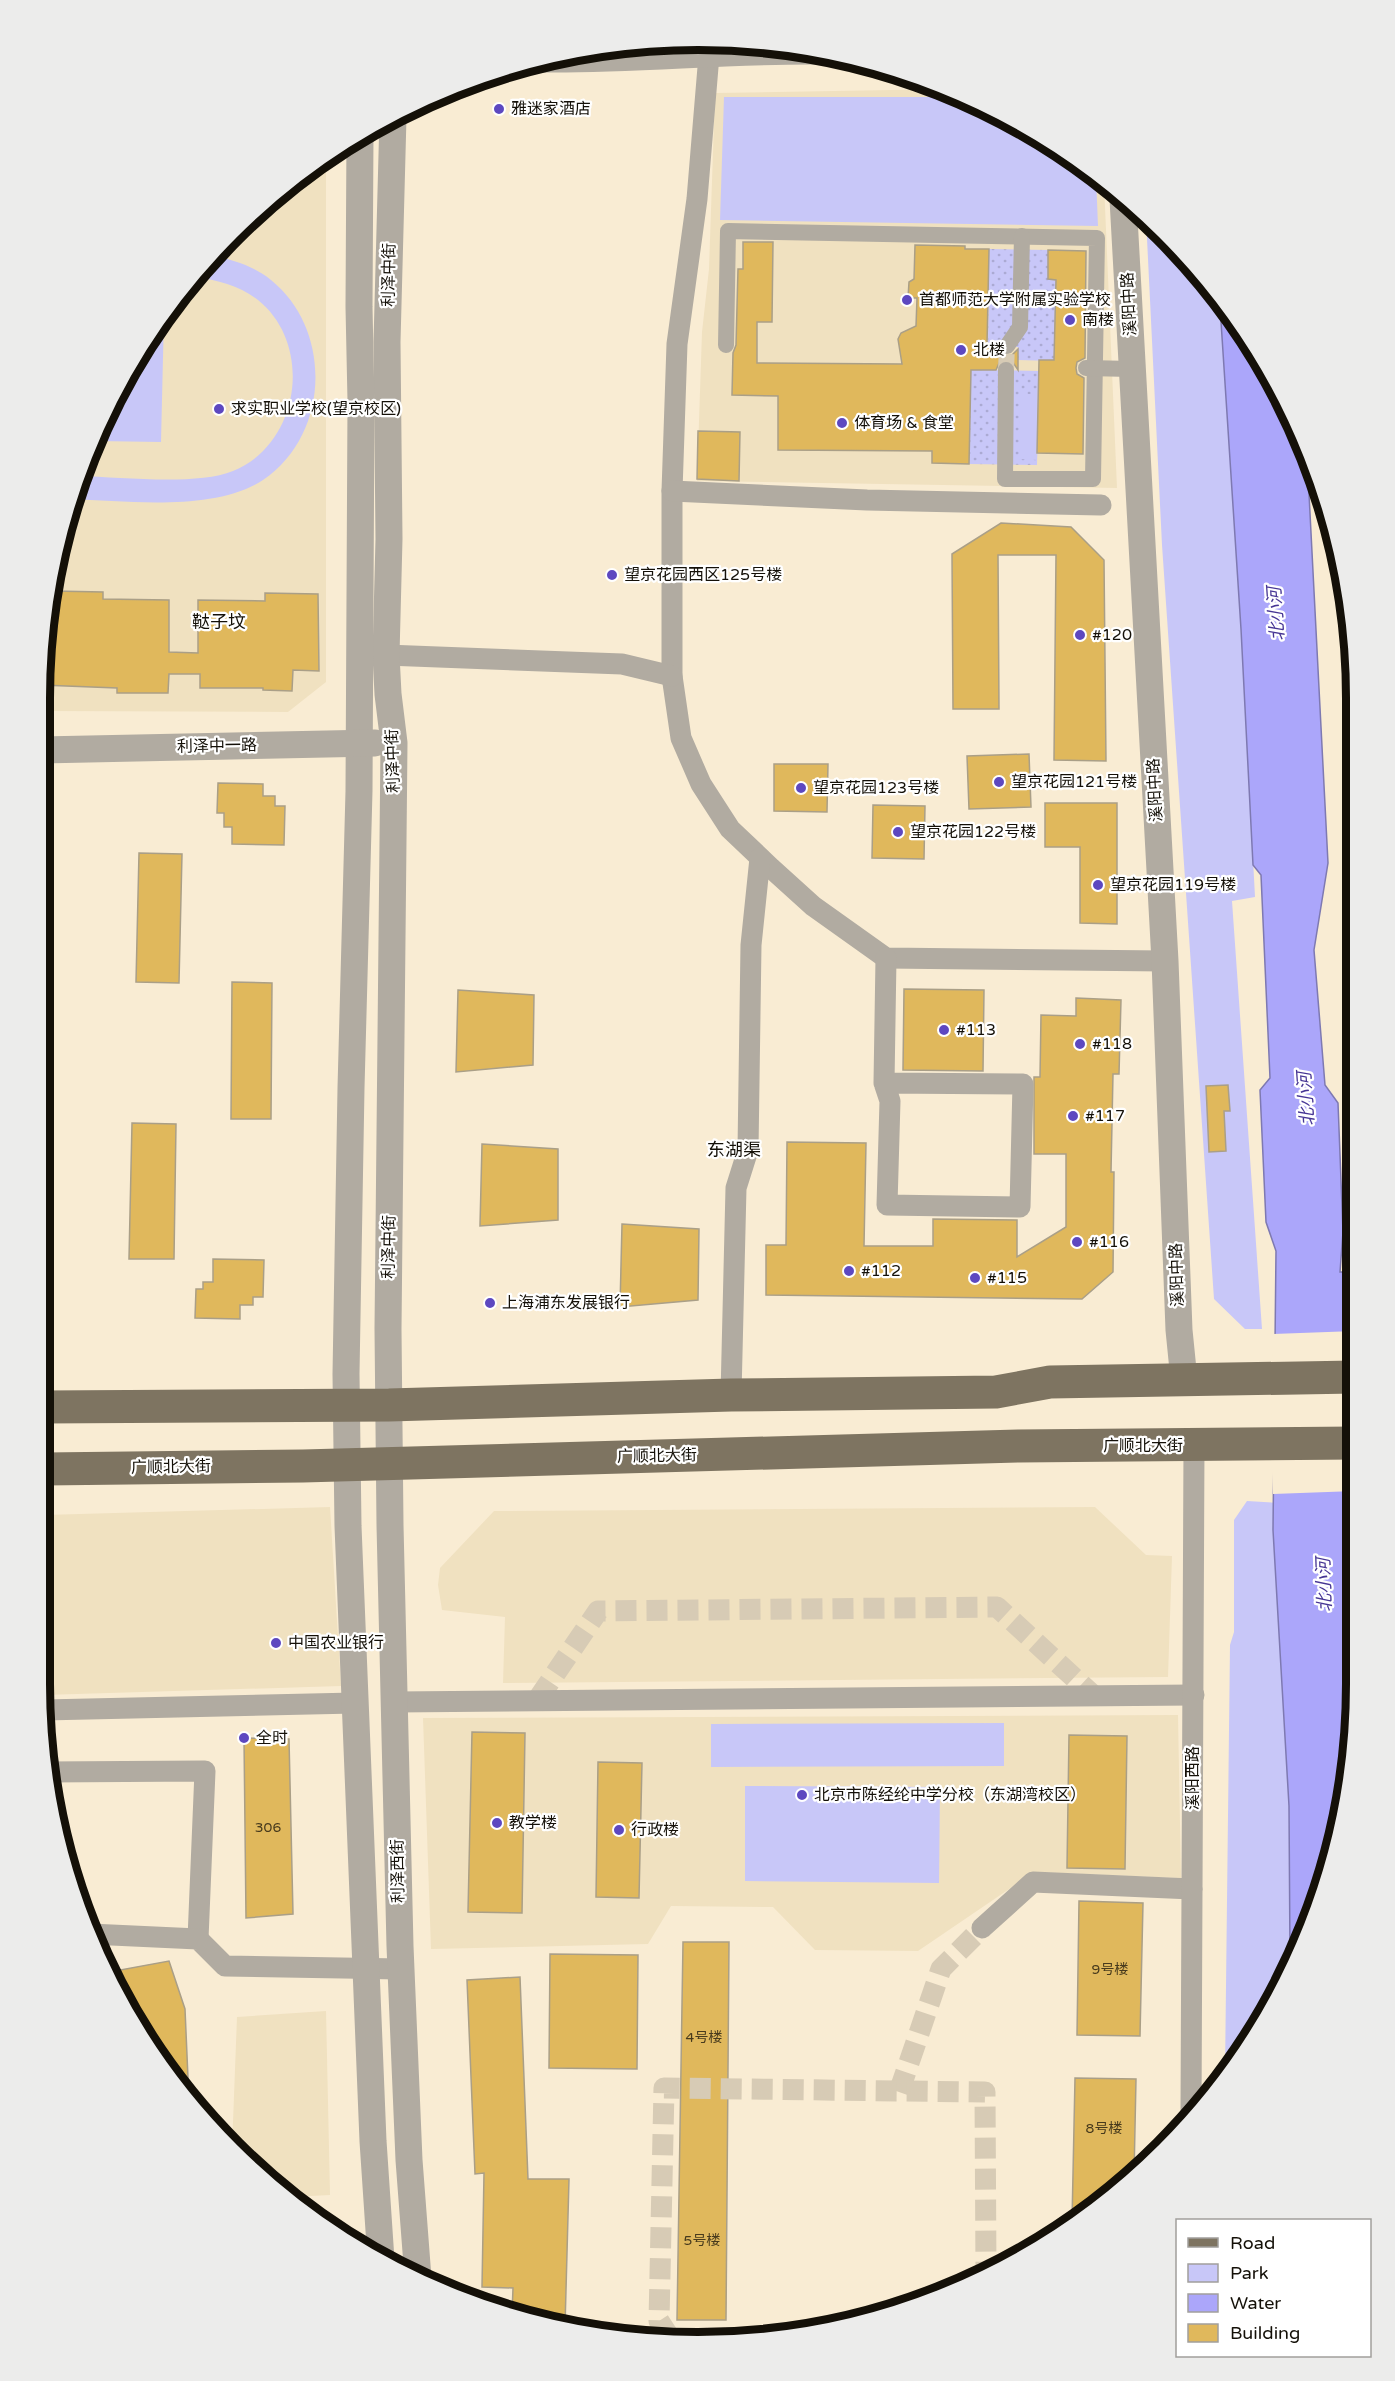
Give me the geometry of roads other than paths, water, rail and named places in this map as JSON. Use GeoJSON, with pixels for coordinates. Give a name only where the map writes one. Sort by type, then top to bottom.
{"type":"FeatureCollection","features":[{"type":"Feature","properties":{"kind":"main road"},"geometry":{"type":"LineString","coordinates":[[50,1407],[389,1405],[731,1395],[996,1392],[1050,1382],[1346,1377]]}},
{"type":"Feature","properties":{"kind":"main road","name":"广顺北大街"},"geometry":{"type":"LineString","coordinates":[[50,1469],[347,1464],[1018,1446],[1346,1443]]}},
{"type":"Feature","properties":{"kind":"street"},"geometry":{"type":"LineString","coordinates":[[703,50],[698,200],[676,345],[672,491],[672,676],[681,738],[701,784],[730,829],[760,858],[813,906],[886,958],[1165,961]]}},
{"type":"Feature","properties":{"kind":"street","name":"利泽中街"},"geometry":{"type":"LineString","coordinates":[[390,1462],[394,743],[386,655],[389,539],[387,342],[393,126]]}},
{"type":"Feature","properties":{"kind":"street","name":"利泽中街"},"geometry":{"type":"LineString","coordinates":[[347,1464],[346,1335],[359,743],[360,145]]}},
{"type":"Feature","properties":{"kind":"street","name":"溪阳中路"},"geometry":{"type":"LineString","coordinates":[[1124,209],[1165,961],[1179,1330],[1184,1380]]}},
{"type":"Feature","properties":{"kind":"street"},"geometry":{"type":"LineString","coordinates":[[726,345],[728,231],[1097,238],[1090,368],[1093,479],[1005,479],[1006,370]]}},
{"type":"Feature","properties":{"kind":"street"},"geometry":{"type":"LineString","coordinates":[[1006,346],[1020,327],[1022,236]]}},
{"type":"Feature","properties":{"kind":"street"},"geometry":{"type":"LineString","coordinates":[[1090,368],[1132,369]]}},
{"type":"Feature","properties":{"kind":"street"},"geometry":{"type":"LineString","coordinates":[[672,491],[867,500],[1101,505]]}},
{"type":"Feature","properties":{"kind":"street"},"geometry":{"type":"LineString","coordinates":[[386,655],[622,664],[672,676]]}},
{"type":"Feature","properties":{"kind":"street","name":"利泽中一路"},"geometry":{"type":"LineString","coordinates":[[50,750],[394,743]]}},
{"type":"Feature","properties":{"kind":"street"},"geometry":{"type":"LineString","coordinates":[[731,1395],[736,1188],[748,1150],[751,945],[760,858]]}},
{"type":"Feature","properties":{"kind":"street"},"geometry":{"type":"LineString","coordinates":[[884,1083],[1023,1084],[1020,1207],[887,1205],[890,1101],[884,1083],[886,958]]}},
{"type":"Feature","properties":{"kind":"street","name":"溪阳西路"},"geometry":{"type":"LineString","coordinates":[[1191,2104],[1194,1445]]}},
{"type":"Feature","properties":{"kind":"street","name":"利泽西街"},"geometry":{"type":"LineString","coordinates":[[390,1462],[401,1970],[409,2160],[417,2268]]}},
{"type":"Feature","properties":{"kind":"street"},"geometry":{"type":"LineString","coordinates":[[347,1464],[373,2141],[380,2249]]}},
{"type":"Feature","properties":{"kind":"street"},"geometry":{"type":"LineString","coordinates":[[395,1702],[1194,1695]]}},
{"type":"Feature","properties":{"kind":"street"},"geometry":{"type":"LineString","coordinates":[[51,1710],[355,1703]]}},
{"type":"Feature","properties":{"kind":"street"},"geometry":{"type":"LineString","coordinates":[[56,1772],[205,1771],[198,1939]]}},
{"type":"Feature","properties":{"kind":"street"},"geometry":{"type":"LineString","coordinates":[[982,1928],[1033,1882],[1192,1889]]}},
{"type":"Feature","properties":{"kind":"street"},"geometry":{"type":"LineString","coordinates":[[101,1934],[198,1939],[225,1966],[401,1970]]}},
{"type":"Feature","properties":{"kind":"water","name":"北小河"},"geometry":{"type":"Polygon","coordinates":[[[1221,315],[1259,374],[1279,411],[1308,482],[1328,863],[1314,950],[1325,1085],[1338,1103],[1343,1232],[1340,1272],[1346,1272],[1346,1684],[1344,1726],[1333,1810],[1323,1851],[1311,1892],[1290,1945],[1289,1806],[1273,1530],[1276,1251],[1266,1222],[1260,1090],[1270,1078],[1261,875],[1253,865],[1241,629],[1221,315]]]}},
{"type":"Feature","properties":{"kind":"tunnel"},"geometry":{"type":"LineString","coordinates":[[1006,370],[1007,346]]}},
{"type":"Feature","properties":{"kind":"tunnel"},"geometry":{"type":"LineString","coordinates":[[538,1699],[598,1611],[997,1607],[1094,1696]]}},
{"type":"Feature","properties":{"kind":"tunnel"},"geometry":{"type":"LineString","coordinates":[[899,2092],[941,1969],[982,1928]]}},
{"type":"Feature","properties":{"kind":"tunnel"},"geometry":{"type":"LineString","coordinates":[[665,2330],[659,2321],[664,2088],[985,2092],[986,2264]]}},
{"type":"Feature","properties":{"kind":"place","name":"雅迷家酒店"},"geometry":{"type":"Point","coordinates":[499,109]}},
{"type":"Feature","properties":{"kind":"place","name":"首都师范大学附属实验学校"},"geometry":{"type":"Point","coordinates":[907,300]}},
{"type":"Feature","properties":{"kind":"place","name":"南楼"},"geometry":{"type":"Point","coordinates":[1070,320]}},
{"type":"Feature","properties":{"kind":"place","name":"北楼"},"geometry":{"type":"Point","coordinates":[961,350]}},
{"type":"Feature","properties":{"kind":"place","name":"求实职业学校(望京校区)"},"geometry":{"type":"Point","coordinates":[219,409]}},
{"type":"Feature","properties":{"kind":"place","name":"体育场 & 食堂"},"geometry":{"type":"Point","coordinates":[842,423]}},
{"type":"Feature","properties":{"kind":"place","name":"望京花园西区125号楼"},"geometry":{"type":"Point","coordinates":[612,575]}},
{"type":"Feature","properties":{"kind":"place","name":"#120"},"geometry":{"type":"Point","coordinates":[1080,635]}},
{"type":"Feature","properties":{"kind":"place","name":"望京花园121号楼"},"geometry":{"type":"Point","coordinates":[999,782]}},
{"type":"Feature","properties":{"kind":"place","name":"望京花园123号楼"},"geometry":{"type":"Point","coordinates":[801,788]}},
{"type":"Feature","properties":{"kind":"place","name":"望京花园122号楼"},"geometry":{"type":"Point","coordinates":[898,832]}},
{"type":"Feature","properties":{"kind":"place","name":"望京花园119号楼"},"geometry":{"type":"Point","coordinates":[1098,885]}},
{"type":"Feature","properties":{"kind":"place","name":"#113"},"geometry":{"type":"Point","coordinates":[944,1030]}},
{"type":"Feature","properties":{"kind":"place","name":"#118"},"geometry":{"type":"Point","coordinates":[1080,1044]}},
{"type":"Feature","properties":{"kind":"place","name":"#117"},"geometry":{"type":"Point","coordinates":[1073,1116]}},
{"type":"Feature","properties":{"kind":"place","name":"#116"},"geometry":{"type":"Point","coordinates":[1077,1242]}},
{"type":"Feature","properties":{"kind":"place","name":"#112"},"geometry":{"type":"Point","coordinates":[849,1271]}},
{"type":"Feature","properties":{"kind":"place","name":"#115"},"geometry":{"type":"Point","coordinates":[975,1278]}},
{"type":"Feature","properties":{"kind":"place","name":"上海浦东发展银行"},"geometry":{"type":"Point","coordinates":[490,1303]}},
{"type":"Feature","properties":{"kind":"place","name":"中国农业银行"},"geometry":{"type":"Point","coordinates":[276,1643]}},
{"type":"Feature","properties":{"kind":"place","name":"全时"},"geometry":{"type":"Point","coordinates":[244,1738]}},
{"type":"Feature","properties":{"kind":"place","name":"北京市陈经纶中学分校（东湖湾校区）"},"geometry":{"type":"Point","coordinates":[802,1795]}},
{"type":"Feature","properties":{"kind":"place","name":"教学楼"},"geometry":{"type":"Point","coordinates":[497,1823]}},
{"type":"Feature","properties":{"kind":"place","name":"行政楼"},"geometry":{"type":"Point","coordinates":[619,1830]}},
{"type":"Feature","properties":{"kind":"district","name":"鞑子坟"},"geometry":{"type":"Point","coordinates":[219,622]}},
{"type":"Feature","properties":{"kind":"district","name":"东湖渠"},"geometry":{"type":"Point","coordinates":[734,1150]}}]}
